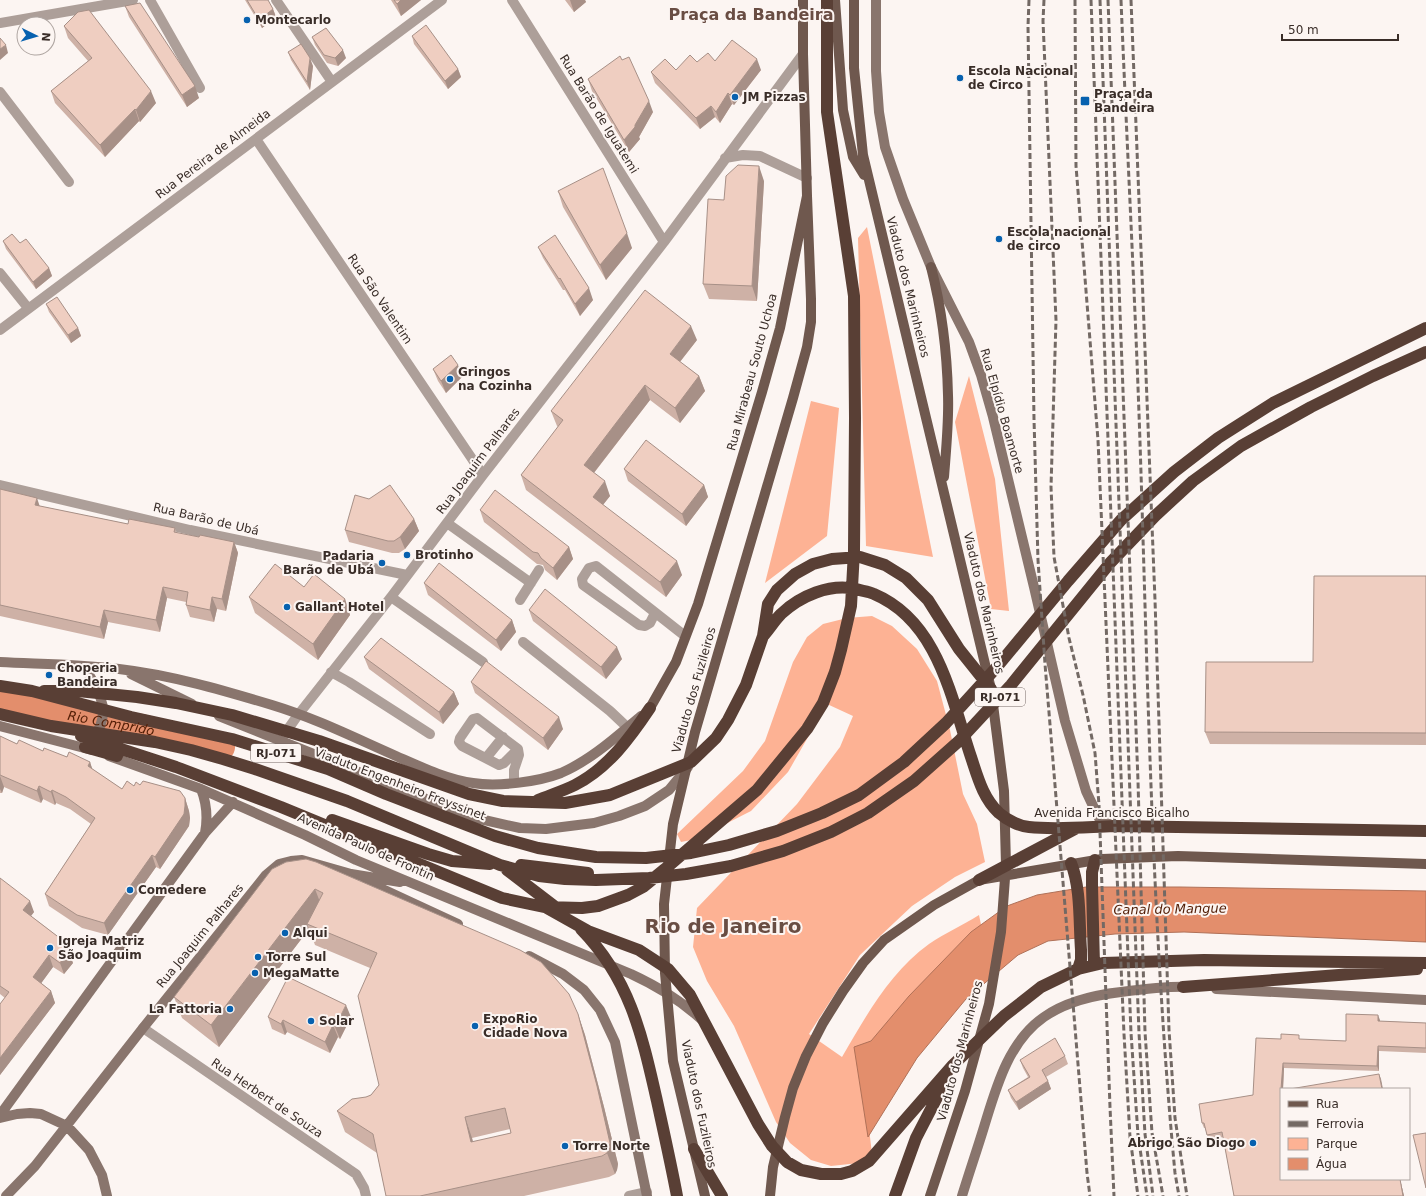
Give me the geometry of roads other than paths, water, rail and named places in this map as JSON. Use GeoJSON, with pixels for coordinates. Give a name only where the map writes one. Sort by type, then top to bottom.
{"type":"FeatureCollection","features":[{"type":"Feature","properties":{"kind":"highway"},"geometry":{"type":"LineString","coordinates":[[51,726],[176,767],[502,898],[544,907],[582,908],[598,906],[638,890],[665,870],[757,790],[807,729],[823,703],[835,672],[851,606],[854,551],[856,418],[854,296],[827,112],[827,0]]}},
{"type":"Feature","properties":{"kind":"highway","name":"Viaduto Engenheiro Freyssinet"},"geometry":{"type":"LineString","coordinates":[[0,686],[32,691],[131,717],[232,739],[328,769],[494,836],[538,848],[569,854],[608,858],[646,858],[692,853],[729,845],[777,831],[822,814],[859,795],[904,762],[946,723],[996,668],[1121,520],[1174,472],[1218,438],[1273,403],[1426,328]]}},
{"type":"Feature","properties":{"kind":"highway","name":"RJ-071"},"geometry":{"type":"LineString","coordinates":[[0,714],[51,726],[155,742],[191,750],[255,769],[347,802],[500,865],[539,876],[596,880],[649,878],[686,874],[731,866],[783,851],[831,832],[868,813],[914,781],[959,740],[1012,685],[1110,563],[1155,516],[1193,481],[1241,446],[1311,407],[1373,376],[1426,352]]}},
{"type":"Feature","properties":{"kind":"highway"},"geometry":{"type":"LineString","coordinates":[[32,691],[61,690],[137,697],[176,703],[232,715],[319,741],[469,794],[503,801],[565,803],[610,795],[691,762],[716,738],[728,720],[746,685],[763,636],[768,604],[777,590],[795,574],[813,564],[832,558],[860,557],[885,565],[906,578],[928,600],[959,648],[991,689]]}},
{"type":"Feature","properties":{"kind":"highway","name":"Avenida Francisco Bicalho"},"geometry":{"type":"LineString","coordinates":[[763,636],[787,609],[805,597],[828,589],[849,588],[872,593],[892,603],[911,620],[927,640],[941,665],[978,778],[988,802],[1000,814],[1015,823],[1028,827],[1076,828],[1114,826],[1426,832]]}},
{"type":"Feature","properties":{"kind":"highway"},"geometry":{"type":"LineString","coordinates":[[530,802],[576,784],[598,770],[630,738],[650,708]]}},
{"type":"Feature","properties":{"kind":"highway"},"geometry":{"type":"LineString","coordinates":[[85,747],[192,778],[238,788],[452,861],[482,864],[526,865],[591,873],[665,870]]}},
{"type":"Feature","properties":{"kind":"highway"},"geometry":{"type":"LineString","coordinates":[[979,880],[1076,828]]}},
{"type":"Feature","properties":{"kind":"highway"},"geometry":{"type":"LineString","coordinates":[[1094,965],[1092,872],[1095,860]]}},
{"type":"Feature","properties":{"kind":"highway"},"geometry":{"type":"LineString","coordinates":[[1071,863],[1075,874],[1077,887],[1081,950],[1081,960],[1078,969]]}},
{"type":"Feature","properties":{"kind":"highway"},"geometry":{"type":"LineString","coordinates":[[500,865],[542,896],[582,930],[606,959],[623,987],[636,1018],[649,1065],[678,1196]]}},
{"type":"Feature","properties":{"kind":"highway"},"geometry":{"type":"LineString","coordinates":[[544,907],[588,931],[639,950],[668,969],[690,995],[758,1124],[772,1146],[787,1162],[801,1170],[821,1174],[846,1173],[869,1161],[953,1065],[1004,1016],[1027,997],[1052,981],[1078,969],[1102,963],[1204,960],[1426,963]]}},
{"type":"Feature","properties":{"kind":"highway"},"geometry":{"type":"LineString","coordinates":[[1182,987],[1426,968]]}},
{"type":"Feature","properties":{"kind":"highway"},"geometry":{"type":"LineString","coordinates":[[895,1196],[916,1138],[953,1065]]}},
{"type":"Feature","properties":{"kind":"highway"},"geometry":{"type":"LineString","coordinates":[[694,1149],[722,1196]]}},
{"type":"Feature","properties":{"kind":"main road"},"geometry":{"type":"LineString","coordinates":[[835,0],[843,110],[847,135],[853,156],[869,182]]}},
{"type":"Feature","properties":{"kind":"main road","name":"Viaduto dos Marinheiros"},"geometry":{"type":"LineString","coordinates":[[854,0],[854,68],[856,105],[863,156],[991,689],[1004,791],[1006,858],[1001,932],[989,1004],[965,1091],[930,1196]]}},
{"type":"Feature","properties":{"kind":"main road","name":"Rua Elpídio Boamorte"},"geometry":{"type":"LineString","coordinates":[[876,0],[876,71],[879,112],[885,147],[903,199],[931,267],[970,342],[993,417],[1065,721],[1086,791],[1100,820],[1114,826]]}},
{"type":"Feature","properties":{"kind":"main road","name":"Rua Mirabeau Souto Uchoa"},"geometry":{"type":"LineString","coordinates":[[650,708],[676,662],[698,604],[780,328],[807,196],[802,1]]}},
{"type":"Feature","properties":{"kind":"main road","name":"Viaduto dos Fuzileiros"},"geometry":{"type":"LineString","coordinates":[[705,1196],[673,1060],[665,973],[664,904],[673,824],[694,732],[807,347],[811,322],[812,299],[807,196]]}},
{"type":"Feature","properties":{"kind":"main road"},"geometry":{"type":"LineString","coordinates":[[931,267],[940,300],[944,327],[948,396],[944,489]]}},
{"type":"Feature","properties":{"kind":"main road"},"geometry":{"type":"LineString","coordinates":[[0,662],[120,669],[178,679],[274,706],[319,723],[425,769],[458,780],[489,784],[537,780],[560,773],[598,752],[650,708]]}},
{"type":"Feature","properties":{"kind":"main road"},"geometry":{"type":"LineString","coordinates":[[84,666],[102,700],[104,709],[103,718],[98,730],[85,747]]}},
{"type":"Feature","properties":{"kind":"main road"},"geometry":{"type":"LineString","coordinates":[[120,669],[213,714],[471,817],[520,828],[540,829],[594,823],[619,816],[645,806],[669,790],[691,762]]}},
{"type":"Feature","properties":{"kind":"main road","name":"Avenida Paulo de Frontin"},"geometry":{"type":"LineString","coordinates":[[0,726],[85,747],[233,802],[356,860],[659,987],[687,1006],[707,1025]]}},
{"type":"Feature","properties":{"kind":"main road"},"geometry":{"type":"LineString","coordinates":[[201,789],[207,811],[208,822],[205,833]]}},
{"type":"Feature","properties":{"kind":"main road"},"geometry":{"type":"LineString","coordinates":[[0,1116],[205,833],[233,802]]}},
{"type":"Feature","properties":{"kind":"main road"},"geometry":{"type":"LineString","coordinates":[[770,1196],[773,1167],[784,1117],[793,1088],[806,1056],[843,991],[863,963],[884,940],[934,905],[979,880],[1095,860],[1178,856],[1426,864]]}},
{"type":"Feature","properties":{"kind":"main road","name":"Rua Joaquim Palhares"},"geometry":{"type":"LineString","coordinates":[[6,1196],[35,1166],[266,874],[279,864],[302,860],[351,874]]}},
{"type":"Feature","properties":{"kind":"main road"},"geometry":{"type":"LineString","coordinates":[[356,860],[378,879],[409,901]]}},
{"type":"Feature","properties":{"kind":"main road"},"geometry":{"type":"LineString","coordinates":[[351,874],[416,884]]}},
{"type":"Feature","properties":{"kind":"main road"},"geometry":{"type":"LineString","coordinates":[[351,874],[465,927]]}},
{"type":"Feature","properties":{"kind":"main road"},"geometry":{"type":"LineString","coordinates":[[522,953],[563,974],[584,990],[600,1010],[615,1042],[647,1194]]}},
{"type":"Feature","properties":{"kind":"main road"},"geometry":{"type":"LineString","coordinates":[[962,1196],[998,1084],[1009,1060],[1022,1039],[1036,1024],[1051,1012],[1077,1001],[1105,994],[1151,988],[1182,987],[1426,1000]]}},
{"type":"Feature","properties":{"kind":"main road"},"geometry":{"type":"LineString","coordinates":[[0,1116],[30,1113],[41,1114],[67,1126],[89,1150],[102,1175],[107,1196]]}},
{"type":"Feature","properties":{"kind":"street"},"geometry":{"type":"LineString","coordinates":[[0,23],[72,5],[134,0]]}},
{"type":"Feature","properties":{"kind":"street"},"geometry":{"type":"LineString","coordinates":[[150,0],[200,88]]}},
{"type":"Feature","properties":{"kind":"street"},"geometry":{"type":"LineString","coordinates":[[276,0],[332,82]]}},
{"type":"Feature","properties":{"kind":"street","name":"Rua Pereira de Almeida"},"geometry":{"type":"LineString","coordinates":[[0,330],[442,0]]}},
{"type":"Feature","properties":{"kind":"street","name":"Rua Barão de Iguatemi"},"geometry":{"type":"LineString","coordinates":[[512,0],[664,242]]}},
{"type":"Feature","properties":{"kind":"street","name":"Rua Joaquim Palhares"},"geometry":{"type":"LineString","coordinates":[[280,741],[298,715],[391,597],[482,475],[664,242],[803,54]]}},
{"type":"Feature","properties":{"kind":"street"},"geometry":{"type":"LineString","coordinates":[[0,92],[69,182]]}},
{"type":"Feature","properties":{"kind":"street","name":"Rua São Valentim"},"geometry":{"type":"LineString","coordinates":[[256,138],[482,475]]}},
{"type":"Feature","properties":{"kind":"street"},"geometry":{"type":"LineString","coordinates":[[725,158],[743,155],[760,156],[807,178]]}},
{"type":"Feature","properties":{"kind":"street"},"geometry":{"type":"LineString","coordinates":[[0,273],[28,308]]}},
{"type":"Feature","properties":{"kind":"street","name":"Rua Barão de Ubá"},"geometry":{"type":"LineString","coordinates":[[0,485],[190,530],[407,575]]}},
{"type":"Feature","properties":{"kind":"street"},"geometry":{"type":"LineString","coordinates":[[447,523],[531,583]]}},
{"type":"Feature","properties":{"kind":"street"},"geometry":{"type":"LineString","coordinates":[[655,613],[650,623],[645,626],[639,625],[583,585],[582,579],[589,568],[596,566],[686,636]]}},
{"type":"Feature","properties":{"kind":"street"},"geometry":{"type":"LineString","coordinates":[[520,600],[539,570]]}},
{"type":"Feature","properties":{"kind":"street"},"geometry":{"type":"LineString","coordinates":[[391,597],[483,662]]}},
{"type":"Feature","properties":{"kind":"street"},"geometry":{"type":"LineString","coordinates":[[523,642],[610,711],[628,728]]}},
{"type":"Feature","properties":{"kind":"street"},"geometry":{"type":"LineString","coordinates":[[331,672],[430,734]]}},
{"type":"Feature","properties":{"kind":"street"},"geometry":{"type":"LineString","coordinates":[[514,783],[514,770],[519,755],[518,749],[478,718],[473,719],[460,738],[459,742],[462,746],[499,765],[504,763],[518,749]]}},
{"type":"Feature","properties":{"kind":"street"},"geometry":{"type":"LineString","coordinates":[[486,758],[503,737]]}},
{"type":"Feature","properties":{"kind":"street","name":"Rua Herbert de Souza"},"geometry":{"type":"LineString","coordinates":[[143,1028],[356,1174],[364,1188],[366,1196]]}},
{"type":"Feature","properties":{"kind":"street"},"geometry":{"type":"LineString","coordinates":[[630,1196],[647,1194]]}},
{"type":"Feature","properties":{"kind":"water","name":"Canal do Mangue"},"geometry":{"type":"Polygon","coordinates":[[[1086,887],[1426,891],[1426,942],[1184,932],[1115,934],[1048,941],[1018,955],[966,999],[917,1058],[868,1137],[854,1047],[871,1041],[909,996],[971,932],[1007,906],[1037,895],[1086,887]]]}},
{"type":"Feature","properties":{"kind":"waterway","name":"Rio Comprido"},"geometry":{"type":"LineString","coordinates":[[0,703],[142,728],[221,747]]}},
{"type":"Feature","properties":{"kind":"railway"},"geometry":{"type":"LineString","coordinates":[[1029,0],[1028,26],[1034,419],[1038,560],[1045,664],[1090,1196]]}},
{"type":"Feature","properties":{"kind":"railway"},"geometry":{"type":"LineString","coordinates":[[1044,0],[1043,21],[1056,320],[1051,487],[1054,557],[1069,638],[1095,753],[1099,805],[1114,1196]]}},
{"type":"Feature","properties":{"kind":"railway"},"geometry":{"type":"LineString","coordinates":[[1075,0],[1076,166],[1098,440],[1124,1034],[1130,1137],[1138,1196]]}},
{"type":"Feature","properties":{"kind":"railway"},"geometry":{"type":"LineString","coordinates":[[1091,0],[1131,1033],[1138,1135],[1147,1196]]}},
{"type":"Feature","properties":{"kind":"railway"},"geometry":{"type":"LineString","coordinates":[[1100,0],[1139,1033],[1145,1134],[1153,1196]]}},
{"type":"Feature","properties":{"kind":"railway"},"geometry":{"type":"LineString","coordinates":[[1108,0],[1138,781],[1145,1032],[1152,1133],[1163,1196]]}},
{"type":"Feature","properties":{"kind":"railway"},"geometry":{"type":"LineString","coordinates":[[1121,0],[1138,387],[1156,899],[1167,1082],[1175,1173],[1179,1196]]}},
{"type":"Feature","properties":{"kind":"railway"},"geometry":{"type":"LineString","coordinates":[[1131,0],[1155,600],[1169,1030],[1175,1118],[1187,1196]]}},
{"type":"Feature","properties":{"kind":"place","name":"Montecarlo"},"geometry":{"type":"Point","coordinates":[247,20]}},
{"type":"Feature","properties":{"kind":"place","name":"Escola Nacional de Circo"},"geometry":{"type":"Point","coordinates":[960,78]}},
{"type":"Feature","properties":{"kind":"place","name":"JM Pizzas"},"geometry":{"type":"Point","coordinates":[735,97]}},
{"type":"Feature","properties":{"kind":"place","name":"Praça da Bandeira"},"geometry":{"type":"Point","coordinates":[1085,101]}},
{"type":"Feature","properties":{"kind":"place","name":"Escola nacional de circo"},"geometry":{"type":"Point","coordinates":[999,239]}},
{"type":"Feature","properties":{"kind":"place","name":"Gringos na Cozinha"},"geometry":{"type":"Point","coordinates":[450,379]}},
{"type":"Feature","properties":{"kind":"place","name":"Brotinho"},"geometry":{"type":"Point","coordinates":[407,555]}},
{"type":"Feature","properties":{"kind":"place","name":"Padaria Barão de Ubá"},"geometry":{"type":"Point","coordinates":[382,563]}},
{"type":"Feature","properties":{"kind":"place","name":"Gallant Hotel"},"geometry":{"type":"Point","coordinates":[287,607]}},
{"type":"Feature","properties":{"kind":"place","name":"Choperia Bandeira"},"geometry":{"type":"Point","coordinates":[49,675]}},
{"type":"Feature","properties":{"kind":"place","name":"Comedere"},"geometry":{"type":"Point","coordinates":[130,890]}},
{"type":"Feature","properties":{"kind":"place","name":"Alqui"},"geometry":{"type":"Point","coordinates":[285,933]}},
{"type":"Feature","properties":{"kind":"place","name":"Igreja Matriz São Joaquim"},"geometry":{"type":"Point","coordinates":[50,948]}},
{"type":"Feature","properties":{"kind":"place","name":"Torre Sul"},"geometry":{"type":"Point","coordinates":[258,957]}},
{"type":"Feature","properties":{"kind":"place","name":"MegaMatte"},"geometry":{"type":"Point","coordinates":[255,973]}},
{"type":"Feature","properties":{"kind":"place","name":"La Fattoria"},"geometry":{"type":"Point","coordinates":[230,1009]}},
{"type":"Feature","properties":{"kind":"place","name":"Solar"},"geometry":{"type":"Point","coordinates":[311,1021]}},
{"type":"Feature","properties":{"kind":"place","name":"ExpoRio Cidade Nova"},"geometry":{"type":"Point","coordinates":[475,1026]}},
{"type":"Feature","properties":{"kind":"place","name":"Abrigo São Diogo"},"geometry":{"type":"Point","coordinates":[1253,1143]}},
{"type":"Feature","properties":{"kind":"place","name":"Torre Norte"},"geometry":{"type":"Point","coordinates":[565,1146]}},
{"type":"Feature","properties":{"kind":"district","name":"Praça da Bandeira"},"geometry":{"type":"Point","coordinates":[751,14]}},
{"type":"Feature","properties":{"kind":"district","name":"Rio de Janeiro"},"geometry":{"type":"Point","coordinates":[723,926]}}]}
